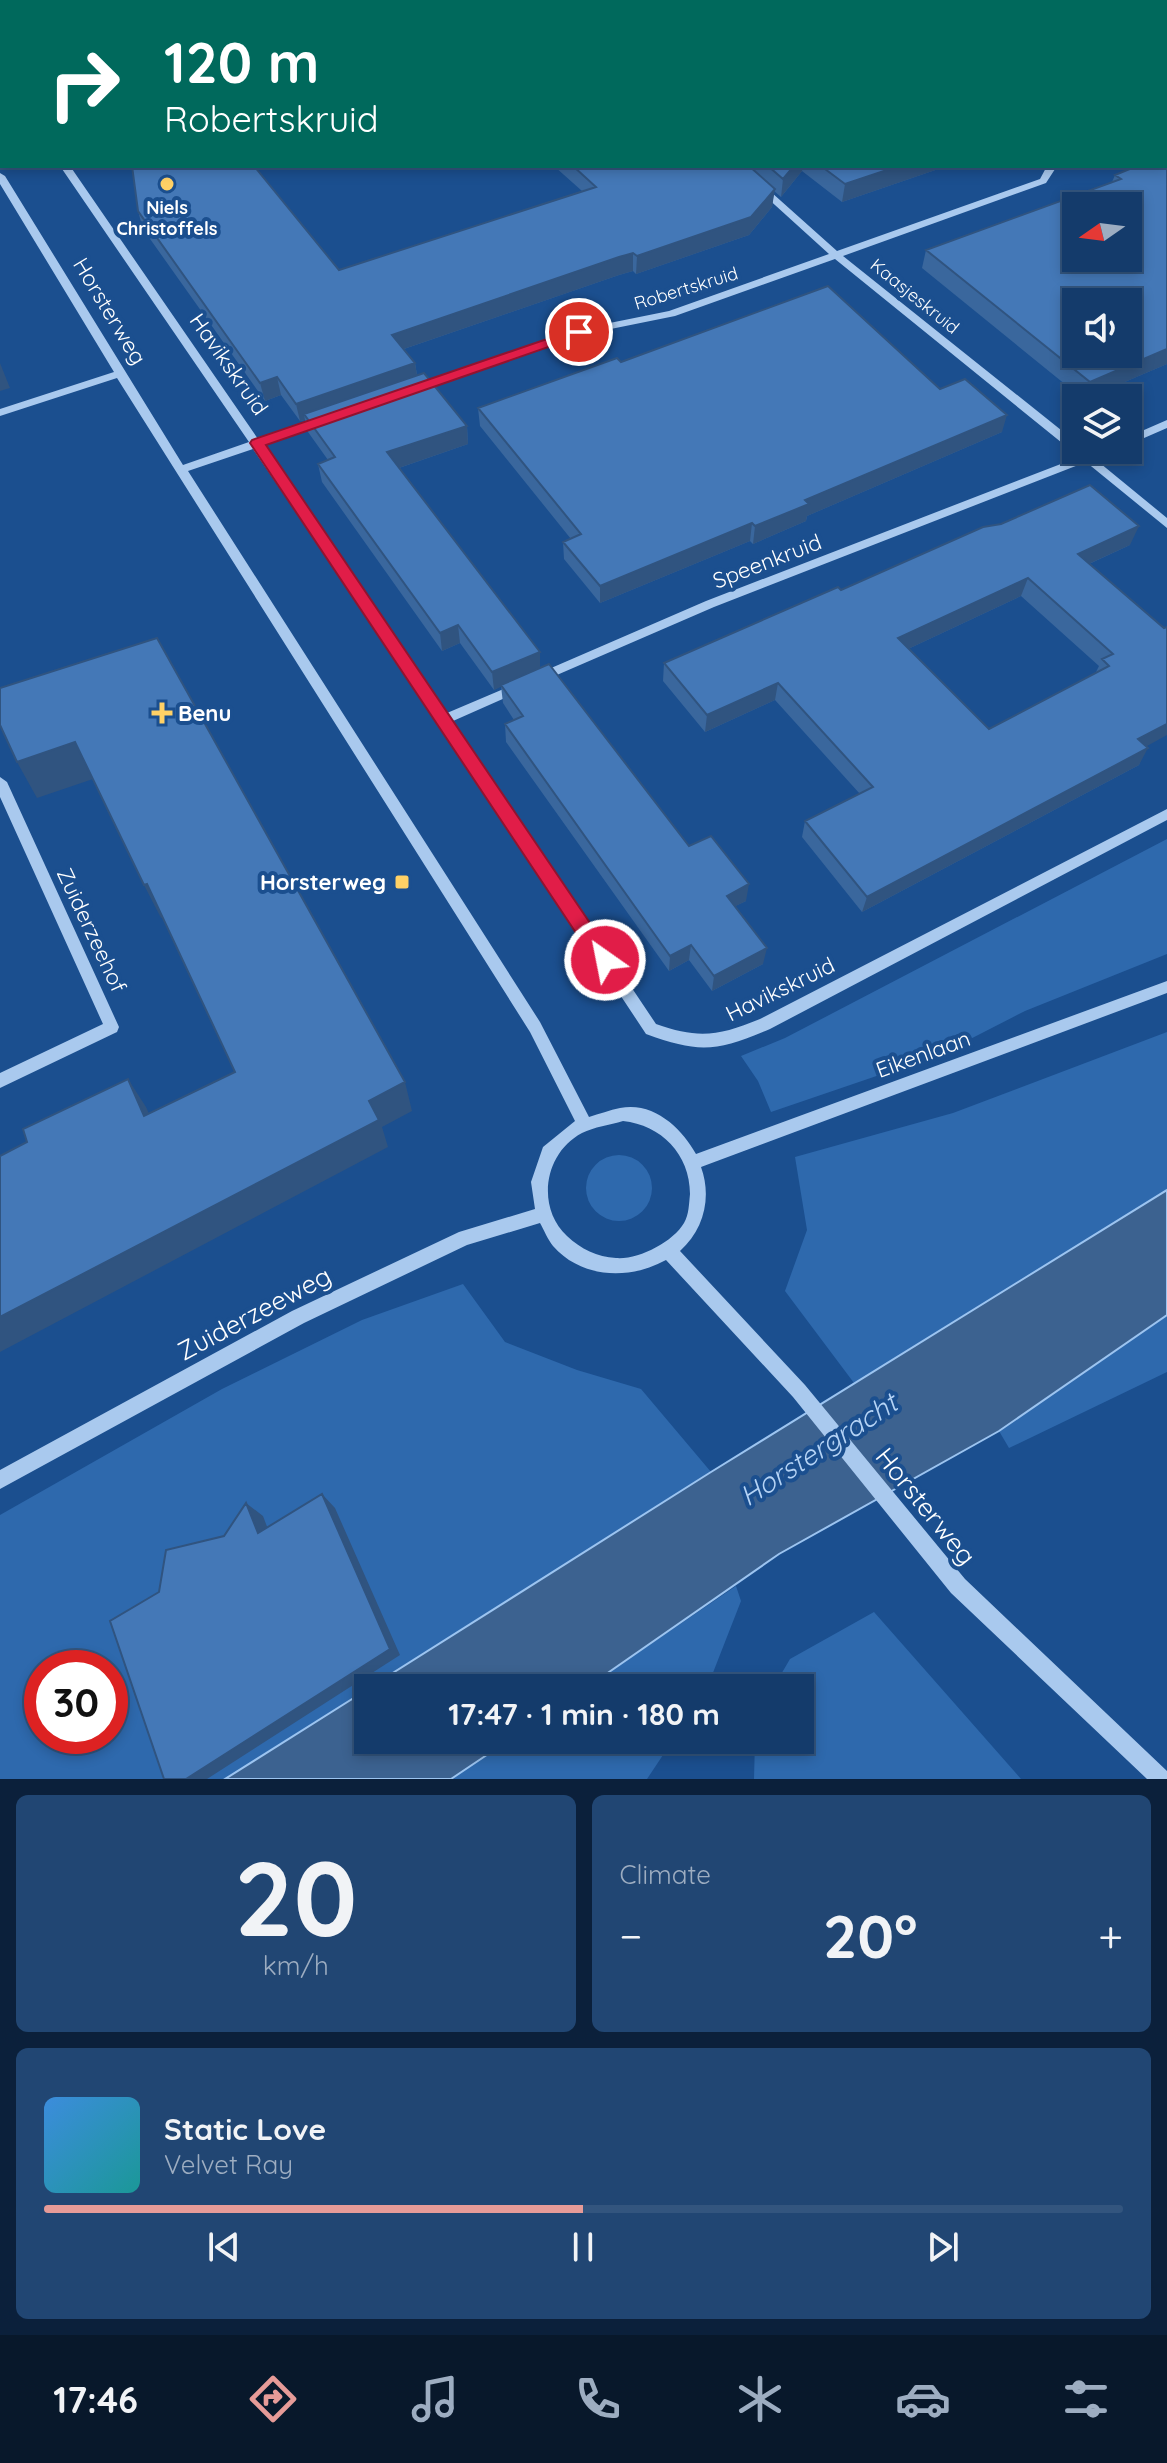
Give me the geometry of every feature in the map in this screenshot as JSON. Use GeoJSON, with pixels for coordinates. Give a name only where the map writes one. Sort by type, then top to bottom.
{"type":"FeatureCollection","features":[{"type":"Feature","properties":{"kind":"street","name":"Havikskruid"},"geometry":{"type":"LineString","coordinates":[[66,168],[445,719],[651,1029],[691,1044],[729,1040],[1167,814]]}},
{"type":"Feature","properties":{"kind":"street","name":"Kaasjeskruid"},"geometry":{"type":"LineString","coordinates":[[739,168],[836,255],[1062,437]]}},
{"type":"Feature","properties":{"kind":"street","name":"Robertskruid"},"geometry":{"type":"LineString","coordinates":[[403,393],[579,332],[671,314],[1043,181],[1051,168]]}},
{"type":"Feature","properties":{"kind":"street","name":"Horsterweg"},"geometry":{"type":"LineString","coordinates":[[0,177],[120,374],[535,1027],[584,1122]]}},
{"type":"Feature","properties":{"kind":"street"},"geometry":{"type":"LineString","coordinates":[[0,413],[120,374]]}},
{"type":"Feature","properties":{"kind":"street"},"geometry":{"type":"LineString","coordinates":[[183,469],[330,418]]}},
{"type":"Feature","properties":{"kind":"street"},"geometry":{"type":"LineString","coordinates":[[1142,435],[1167,424]]}},
{"type":"Feature","properties":{"kind":"street","name":"Speenkruid"},"geometry":{"type":"LineString","coordinates":[[445,719],[710,604],[1062,460]]}},
{"type":"Feature","properties":{"kind":"street","name":"Kaasjeskruid"},"geometry":{"type":"LineString","coordinates":[[1095,464],[1167,524]]}},
{"type":"Feature","properties":{"kind":"street","name":"Zuiderzeehof"},"geometry":{"type":"LineString","coordinates":[[0,782],[112,1027],[0,1081]]}},
{"type":"Feature","properties":{"kind":"street","name":"Eikenlaan"},"geometry":{"type":"LineString","coordinates":[[693,1163],[1167,987]]}},
{"type":"Feature","properties":{"kind":"street"},"geometry":{"type":"LineString","coordinates":[[623,1114],[647,1118],[668,1130],[684,1146],[693,1163],[699,1193],[693,1223],[683,1238],[648,1261],[627,1265],[600,1264],[576,1255],[556,1238],[542,1215],[540,1177],[546,1159],[565,1132],[584,1122],[623,1114]]}},
{"type":"Feature","properties":{"kind":"street","name":"Zuiderzeeweg"},"geometry":{"type":"LineString","coordinates":[[0,1480],[298,1317],[465,1238],[542,1215]]}},
{"type":"Feature","properties":{"kind":"street","name":"Horsterweg"},"geometry":{"type":"LineString","coordinates":[[668,1250],[799,1391],[958,1586],[1161,1779]]}},
{"type":"Feature","properties":{"kind":"shaded area"},"geometry":{"type":"Polygon","coordinates":[[[1167,839],[1167,954],[1025,1011],[941,1054],[771,1112],[758,1081],[741,1056],[785,1038],[1167,839]]]}},
{"type":"Feature","properties":{"kind":"shaded area"},"geometry":{"type":"Polygon","coordinates":[[[1167,1032],[1167,1190],[854,1383],[785,1291],[807,1230],[795,1157],[953,1113],[1167,1032]]]}},
{"type":"Feature","properties":{"kind":"shaded area"},"geometry":{"type":"Polygon","coordinates":[[[619,1155],[632,1158],[642,1165],[649,1175],[652,1188],[649,1201],[642,1211],[632,1218],[619,1221],[606,1218],[596,1211],[589,1201],[586,1188],[589,1175],[596,1165],[606,1158],[619,1155]]]}},
{"type":"Feature","properties":{"kind":"shaded area"},"geometry":{"type":"Polygon","coordinates":[[[463,1284],[505,1342],[577,1370],[641,1389],[711,1472],[391,1674],[354,1674],[354,1698],[225,1779],[0,1779],[0,1515],[222,1389],[362,1320],[463,1284]]]}},
{"type":"Feature","properties":{"kind":"shaded area"},"geometry":{"type":"Polygon","coordinates":[[[1167,1315],[1167,1372],[1009,1448],[999,1431],[1167,1315]]]}},
{"type":"Feature","properties":{"kind":"shaded area"},"geometry":{"type":"Polygon","coordinates":[[[736,1586],[741,1601],[712,1674],[607,1674],[736,1586]]]}},
{"type":"Feature","properties":{"kind":"shaded area"},"geometry":{"type":"Polygon","coordinates":[[[874,1612],[1021,1779],[754,1779],[755,1754],[814,1754],[814,1674],[781,1674],[790,1659],[874,1612]]]}},
{"type":"Feature","properties":{"kind":"shaded area"},"geometry":{"type":"Polygon","coordinates":[[[488,1754],[664,1754],[647,1779],[451,1779],[488,1754]]]}},
{"type":"Feature","properties":{"kind":"water","name":"Horstergracht"},"geometry":{"type":"Polygon","coordinates":[[[1167,1190],[1167,1315],[999,1431],[779,1554],[606,1674],[391,1674],[1167,1190]]]}},
{"type":"Feature","properties":{"kind":"water"},"geometry":{"type":"Polygon","coordinates":[[[354,1698],[354,1754],[488,1754],[451,1779],[225,1779],[354,1698]]]}},
{"type":"Feature","properties":{"kind":"building"},"geometry":{"type":"Polygon","coordinates":[[[132,168],[256,168],[339,270],[596,187],[575,168],[751,168],[775,189],[751,217],[637,256],[633,253],[619,257],[392,335],[415,363],[296,404],[277,377],[260,383],[138,211],[132,168]]]}},
{"type":"Feature","properties":{"kind":"building"},"geometry":{"type":"Polygon","coordinates":[[[770,168],[792,168],[783,179],[770,168]]]}},
{"type":"Feature","properties":{"kind":"building"},"geometry":{"type":"Polygon","coordinates":[[[824,168],[893,168],[845,184],[824,168]]]}},
{"type":"Feature","properties":{"kind":"building"},"geometry":{"type":"Polygon","coordinates":[[[1132,168],[1167,168],[1167,349],[1142,360],[1142,288],[1062,288],[1062,359],[926,250],[1062,200],[1062,272],[1142,272],[1142,192],[1085,192],[1121,179],[1115,175],[1132,168]]]}},
{"type":"Feature","properties":{"kind":"building"},"geometry":{"type":"Polygon","coordinates":[[[828,286],[940,389],[965,379],[1007,415],[805,500],[809,504],[755,526],[752,523],[600,586],[563,542],[581,534],[478,408],[617,358],[621,362],[828,286]]]}},
{"type":"Feature","properties":{"kind":"building"},"geometry":{"type":"Polygon","coordinates":[[[1073,368],[1123,368],[1090,382],[1073,368]]]}},
{"type":"Feature","properties":{"kind":"building"},"geometry":{"type":"Polygon","coordinates":[[[424,373],[467,426],[387,452],[540,652],[492,672],[458,625],[440,633],[318,464],[335,457],[304,414],[424,373]]]}},
{"type":"Feature","properties":{"kind":"building"},"geometry":{"type":"Polygon","coordinates":[[[1090,485],[1139,526],[1078,554],[1164,628],[1167,627],[1167,724],[1138,739],[1148,748],[867,897],[805,821],[873,787],[778,683],[707,715],[664,663],[983,527],[1001,524],[1090,485]],[[1028,578],[898,638],[989,729],[1109,666],[1102,659],[1113,654],[1028,578]]]}},
{"type":"Feature","properties":{"kind":"building"},"geometry":{"type":"Polygon","coordinates":[[[157,638],[405,1082],[369,1101],[379,1120],[0,1317],[0,1156],[27,1142],[23,1129],[128,1079],[144,1116],[235,1072],[147,884],[144,885],[75,742],[17,762],[0,725],[0,688],[157,638]]]}},
{"type":"Feature","properties":{"kind":"building"},"geometry":{"type":"Polygon","coordinates":[[[549,664],[689,846],[711,836],[749,884],[727,896],[767,948],[714,976],[691,945],[670,956],[505,724],[523,716],[501,685],[549,664]]]}},
{"type":"Feature","properties":{"kind":"building"},"geometry":{"type":"Polygon","coordinates":[[[322,1494],[390,1649],[186,1779],[164,1779],[128,1674],[128,1650],[120,1650],[110,1621],[159,1592],[166,1550],[224,1536],[246,1503],[258,1533],[322,1494]]]}},
{"type":"Feature","properties":{"kind":"place","name":"Niels Christoffels"},"geometry":{"type":"Point","coordinates":[167,184]}},
{"type":"Feature","properties":{"kind":"place","name":"Benu"},"geometry":{"type":"Point","coordinates":[162,713]}},
{"type":"Feature","properties":{"kind":"place","name":"Horsterweg"},"geometry":{"type":"Point","coordinates":[402,882]}},
{"type":"Feature","properties":{"kind":"route"},"geometry":{"type":"LineString","coordinates":[[579,332],[257,443],[605,960]]}}]}
